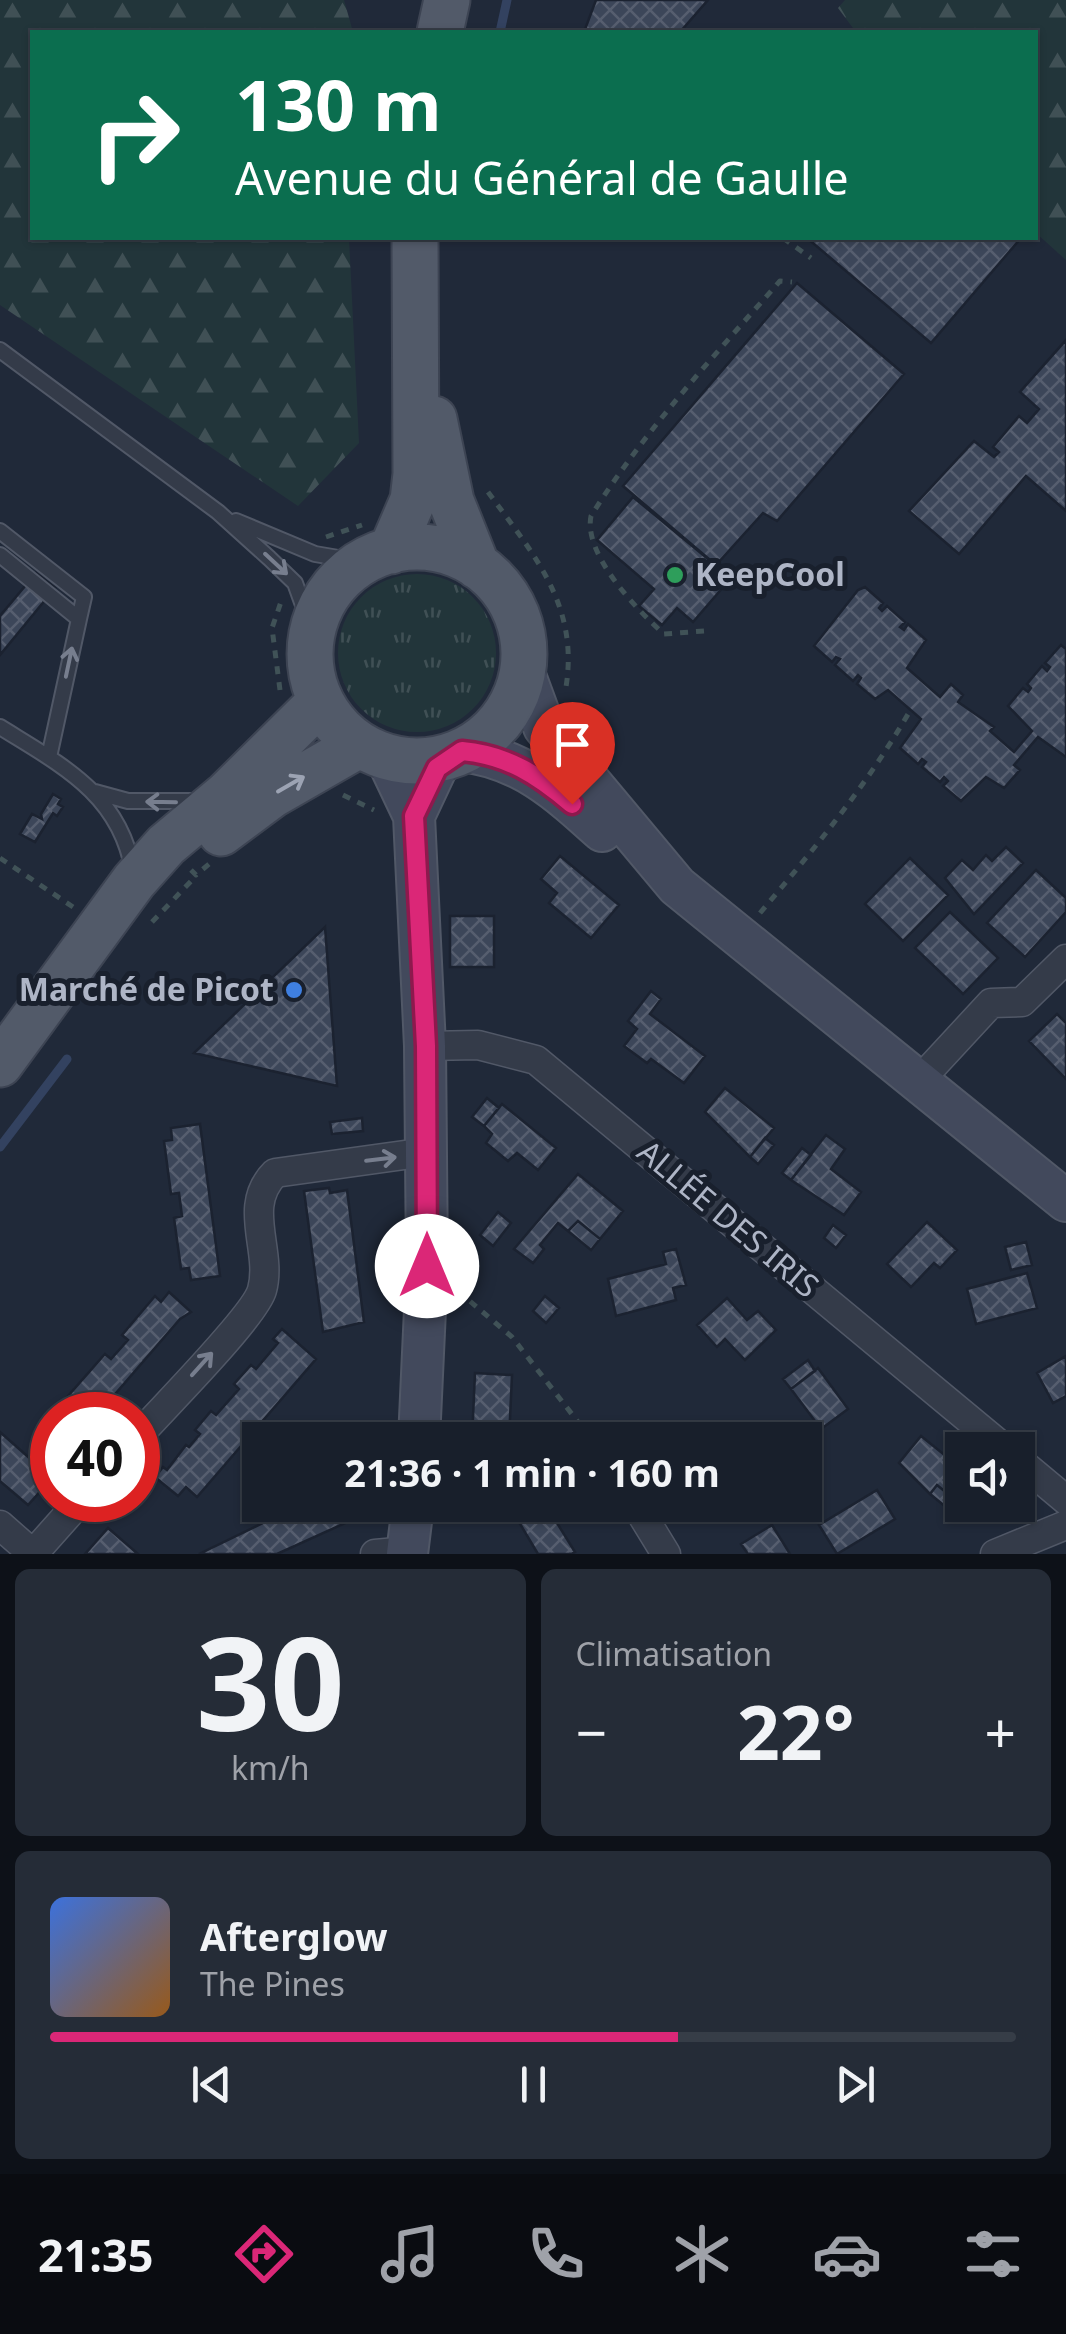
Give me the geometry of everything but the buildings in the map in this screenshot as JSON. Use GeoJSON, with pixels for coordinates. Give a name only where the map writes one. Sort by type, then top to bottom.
{"type":"FeatureCollection","features":[{"type":"Feature","properties":{"kind":"main road"},"geometry":{"type":"LineString","coordinates":[[415,30],[421,0]]}},
{"type":"Feature","properties":{"kind":"main road"},"geometry":{"type":"LineString","coordinates":[[440,30],[447,0]]}},
{"type":"Feature","properties":{"kind":"main road"},"geometry":{"type":"LineString","coordinates":[[0,1064],[134,881],[166,845],[228,794],[300,700],[311,674],[312,630],[336,584],[413,500],[418,339],[415,240]]}},
{"type":"Feature","properties":{"kind":"main road"},"geometry":{"type":"LineString","coordinates":[[418,339],[451,502],[477,566]]}},
{"type":"Feature","properties":{"kind":"main road"},"geometry":{"type":"LineString","coordinates":[[374,546],[426,548],[455,554],[477,566],[508,597],[521,623],[524,670],[544,727],[677,886],[1066,1202]]}},
{"type":"Feature","properties":{"kind":"main road"},"geometry":{"type":"LineString","coordinates":[[420,1422],[427,1266],[426,1046],[414,816],[437,768],[454,754],[476,744],[508,712],[524,670]]}},
{"type":"Feature","properties":{"kind":"main road"},"geometry":{"type":"LineString","coordinates":[[300,700],[373,751],[415,762],[454,754],[493,754],[550,786],[644,868],[677,886]]}},
{"type":"Feature","properties":{"kind":"main road"},"geometry":{"type":"LineString","coordinates":[[373,751],[414,816]]}},
{"type":"Feature","properties":{"kind":"main road"},"geometry":{"type":"LineString","coordinates":[[37,1011],[181,860],[272,796],[373,751]]}},
{"type":"Feature","properties":{"kind":"main road"},"geometry":{"type":"LineString","coordinates":[[397,1553],[407,1522]]}},
{"type":"Feature","properties":{"kind":"street"},"geometry":{"type":"LineString","coordinates":[[917,1083],[991,1002],[1022,1002],[1066,959]]}},
{"type":"Feature","properties":{"kind":"street","name":"ALLÉE DES IRIS"},"geometry":{"type":"LineString","coordinates":[[426,1046],[478,1045],[536,1060],[984,1432]]}},
{"type":"Feature","properties":{"kind":"street"},"geometry":{"type":"LineString","coordinates":[[160,1411],[254,1305],[264,1276],[258,1202],[275,1173],[426,1152]]}},
{"type":"Feature","properties":{"kind":"street"},"geometry":{"type":"LineString","coordinates":[[1035,1474],[1066,1500]]}},
{"type":"Feature","properties":{"kind":"street"},"geometry":{"type":"LineString","coordinates":[[0,1524],[33,1554],[61,1522]]}},
{"type":"Feature","properties":{"kind":"street"},"geometry":{"type":"LineString","coordinates":[[646,1522],[666,1554]]}},
{"type":"Feature","properties":{"kind":"street"},"geometry":{"type":"LineString","coordinates":[[995,1554],[1066,1524]]}},
{"type":"Feature","properties":{"kind":"lane"},"geometry":{"type":"LineString","coordinates":[[0,350],[218,512],[296,583],[312,630]]}},
{"type":"Feature","properties":{"kind":"lane"},"geometry":{"type":"LineString","coordinates":[[218,512],[315,554],[374,546]]}},
{"type":"Feature","properties":{"kind":"lane"},"geometry":{"type":"LineString","coordinates":[[0,531],[84,597],[48,757]]}},
{"type":"Feature","properties":{"kind":"lane"},"geometry":{"type":"LineString","coordinates":[[0,555],[78,619]]}},
{"type":"Feature","properties":{"kind":"lane"},"geometry":{"type":"LineString","coordinates":[[0,728],[94,791],[128,840],[134,881]]}},
{"type":"Feature","properties":{"kind":"lane"},"geometry":{"type":"LineString","coordinates":[[94,791],[161,804],[228,794]]}},
{"type":"Feature","properties":{"kind":"path"},"geometry":{"type":"LineString","coordinates":[[786,240],[811,258]]}},
{"type":"Feature","properties":{"kind":"path"},"geometry":{"type":"LineString","coordinates":[[704,632],[664,634],[636,610],[592,544],[588,530],[591,516],[642,442],[726,342],[780,281],[792,282]]}},
{"type":"Feature","properties":{"kind":"path"},"geometry":{"type":"LineString","coordinates":[[481,480],[529,548],[560,602],[569,632],[570,664],[563,701]]}},
{"type":"Feature","properties":{"kind":"path"},"geometry":{"type":"LineString","coordinates":[[322,543],[328,533],[374,546]]}},
{"type":"Feature","properties":{"kind":"path"},"geometry":{"type":"LineString","coordinates":[[290,591],[276,606],[272,628],[300,700]]}},
{"type":"Feature","properties":{"kind":"path"},"geometry":{"type":"LineString","coordinates":[[738,938],[829,832],[884,756],[910,709]]}},
{"type":"Feature","properties":{"kind":"path"},"geometry":{"type":"LineString","coordinates":[[0,858],[80,911]]}},
{"type":"Feature","properties":{"kind":"path"},"geometry":{"type":"LineString","coordinates":[[427,1266],[512,1337],[578,1422]]}},
{"type":"Feature","properties":{"kind":"green space"},"geometry":{"type":"Polygon","coordinates":[[[0,0],[344,0],[352,30],[30,30],[30,240],[349,240],[359,443],[298,506],[0,305],[0,0]]]}},
{"type":"Feature","properties":{"kind":"green space"},"geometry":{"type":"Polygon","coordinates":[[[845,0],[1066,0],[1066,260],[1038,235],[1038,30],[854,30],[838,8],[845,0]]]}},
{"type":"Feature","properties":{"kind":"green space"},"geometry":{"type":"Polygon","coordinates":[[[417,574],[447,580],[473,597],[490,623],[496,653],[490,683],[473,709],[447,726],[417,732],[387,726],[361,709],[344,683],[338,653],[344,623],[361,597],[387,580],[417,574]]]}},
{"type":"Feature","properties":{"kind":"waterway"},"geometry":{"type":"LineString","coordinates":[[500,30],[507,0]]}},
{"type":"Feature","properties":{"kind":"waterway"},"geometry":{"type":"LineString","coordinates":[[0,1147],[67,1059]]}},
{"type":"Feature","properties":{"kind":"place","name":"KeepCool"},"geometry":{"type":"Point","coordinates":[675,575]}},
{"type":"Feature","properties":{"kind":"place","name":"Marché de Picot"},"geometry":{"type":"Point","coordinates":[294,990]}},
{"type":"Feature","properties":{"kind":"route"},"geometry":{"type":"LineString","coordinates":[[427,1266],[426,1046],[414,816],[437,768],[462,751],[493,754],[512,762],[572,804]]}}]}
